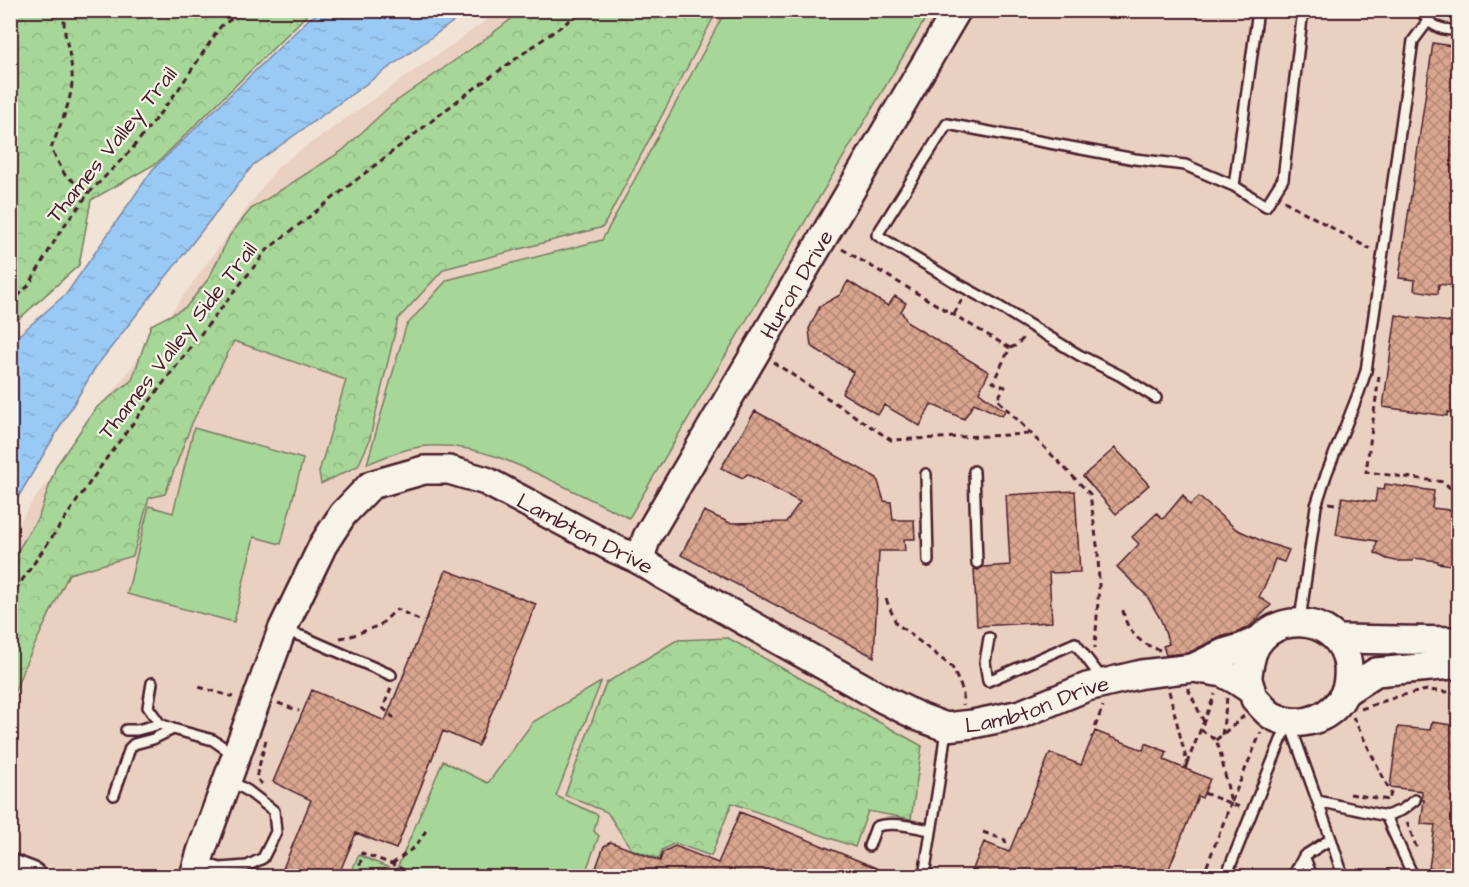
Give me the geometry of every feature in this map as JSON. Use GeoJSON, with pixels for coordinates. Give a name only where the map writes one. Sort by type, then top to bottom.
{"type":"FeatureCollection","features":[{"type":"Feature","properties":{"kind":"street","name":"Huron Drive"},"geometry":{"type":"LineString","coordinates":[[639,560],[647,537],[957,10]]}},
{"type":"Feature","properties":{"kind":"street","name":"Lambton Drive"},"geometry":{"type":"LineString","coordinates":[[196,869],[282,630],[323,545],[343,514],[371,485],[424,470],[449,470],[486,481],[639,560],[885,700],[919,717],[954,726],[1021,714],[1087,687],[1103,690],[1142,674],[1191,676],[1222,673],[1236,680],[1245,700]]}},
{"type":"Feature","properties":{"kind":"street"},"geometry":{"type":"LineString","coordinates":[[1300,622],[1327,631],[1338,639],[1347,659],[1352,704],[1340,701],[1326,715],[1308,722],[1276,724],[1270,715],[1245,700],[1251,654],[1259,640],[1275,628],[1300,622]]}},
{"type":"Feature","properties":{"kind":"street"},"geometry":{"type":"LineString","coordinates":[[1338,639],[1458,641]]}},
{"type":"Feature","properties":{"kind":"street","name":"Lambton Drive"},"geometry":{"type":"LineString","coordinates":[[1191,676],[1224,653],[1259,640]]}},
{"type":"Feature","properties":{"kind":"street"},"geometry":{"type":"LineString","coordinates":[[1352,704],[1376,672],[1458,666]]}},
{"type":"Feature","properties":{"kind":"street"},"geometry":{"type":"LineString","coordinates":[[10,867],[31,876]]}},
{"type":"Feature","properties":{"kind":"lane"},"geometry":{"type":"LineString","coordinates":[[1234,186],[1258,10]]}},
{"type":"Feature","properties":{"kind":"lane"},"geometry":{"type":"LineString","coordinates":[[1156,398],[967,290],[877,235],[947,124],[1135,159],[1185,165],[1234,186],[1266,207],[1283,179],[1303,10]]}},
{"type":"Feature","properties":{"kind":"lane"},"geometry":{"type":"LineString","coordinates":[[1421,10],[1428,21],[1439,28],[1458,30]]}},
{"type":"Feature","properties":{"kind":"lane"},"geometry":{"type":"LineString","coordinates":[[1300,622],[1316,506],[1366,371],[1413,41],[1428,21]]}},
{"type":"Feature","properties":{"kind":"lane"},"geometry":{"type":"LineString","coordinates":[[974,471],[977,563]]}},
{"type":"Feature","properties":{"kind":"lane"},"geometry":{"type":"LineString","coordinates":[[926,474],[928,561]]}},
{"type":"Feature","properties":{"kind":"lane"},"geometry":{"type":"LineString","coordinates":[[282,630],[316,642],[391,680]]}},
{"type":"Feature","properties":{"kind":"lane"},"geometry":{"type":"LineString","coordinates":[[989,638],[985,662],[988,681],[1075,642],[1096,672],[1103,690]]}},
{"type":"Feature","properties":{"kind":"lane"},"geometry":{"type":"LineString","coordinates":[[152,683],[148,707],[160,724],[213,740],[248,791],[273,811],[276,832],[263,858],[247,866],[196,869]]}},
{"type":"Feature","properties":{"kind":"lane"},"geometry":{"type":"LineString","coordinates":[[126,730],[137,730],[160,724]]}},
{"type":"Feature","properties":{"kind":"lane"},"geometry":{"type":"LineString","coordinates":[[1276,724],[1318,801],[1343,876]]}},
{"type":"Feature","properties":{"kind":"lane"},"geometry":{"type":"LineString","coordinates":[[1226,876],[1252,813],[1276,724]]}},
{"type":"Feature","properties":{"kind":"lane"},"geometry":{"type":"LineString","coordinates":[[924,876],[939,782],[954,726]]}},
{"type":"Feature","properties":{"kind":"lane"},"geometry":{"type":"LineString","coordinates":[[114,795],[129,748],[173,729]]}},
{"type":"Feature","properties":{"kind":"lane"},"geometry":{"type":"LineString","coordinates":[[1318,801],[1386,816],[1402,810],[1415,800]]}},
{"type":"Feature","properties":{"kind":"lane"},"geometry":{"type":"LineString","coordinates":[[1386,816],[1413,876]]}},
{"type":"Feature","properties":{"kind":"lane"},"geometry":{"type":"LineString","coordinates":[[869,846],[876,827],[882,824],[930,830]]}},
{"type":"Feature","properties":{"kind":"lane"},"geometry":{"type":"LineString","coordinates":[[1293,876],[1304,856],[1331,839]]}},
{"type":"Feature","properties":{"kind":"lane"},"geometry":{"type":"LineString","coordinates":[[1304,856],[1312,876]]}},
{"type":"Feature","properties":{"kind":"path"},"geometry":{"type":"LineString","coordinates":[[65,10],[67,47],[72,71],[70,99],[51,149],[65,175],[89,193]]}},
{"type":"Feature","properties":{"kind":"path","name":"Thames Valley Trail"},"geometry":{"type":"LineString","coordinates":[[10,304],[29,285],[61,230],[89,193],[132,149],[178,90],[221,26],[245,10]]}},
{"type":"Feature","properties":{"kind":"path","name":"Thames Valley Side Trail"},"geometry":{"type":"LineString","coordinates":[[10,599],[106,459],[268,249],[461,98],[584,10]]}},
{"type":"Feature","properties":{"kind":"path"},"geometry":{"type":"LineString","coordinates":[[1273,195],[1382,256]]}},
{"type":"Feature","properties":{"kind":"path"},"geometry":{"type":"LineString","coordinates":[[834,245],[1010,348]]}},
{"type":"Feature","properties":{"kind":"path"},"geometry":{"type":"LineString","coordinates":[[953,315],[967,290]]}},
{"type":"Feature","properties":{"kind":"path"},"geometry":{"type":"LineString","coordinates":[[1035,329],[1010,348],[993,382],[1005,387],[997,399],[1090,494],[1098,552],[1099,585],[1095,649]]}},
{"type":"Feature","properties":{"kind":"path"},"geometry":{"type":"LineString","coordinates":[[768,359],[891,440],[1031,434]]}},
{"type":"Feature","properties":{"kind":"path"},"geometry":{"type":"LineString","coordinates":[[1379,375],[1366,472],[1444,482],[1458,496]]}},
{"type":"Feature","properties":{"kind":"path"},"geometry":{"type":"LineString","coordinates":[[1324,502],[1340,505]]}},
{"type":"Feature","properties":{"kind":"path"},"geometry":{"type":"LineString","coordinates":[[886,599],[896,623],[952,667],[963,691],[954,726]]}},
{"type":"Feature","properties":{"kind":"path"},"geometry":{"type":"LineString","coordinates":[[316,642],[351,636],[380,625],[397,609],[423,621]]}},
{"type":"Feature","properties":{"kind":"path"},"geometry":{"type":"LineString","coordinates":[[1123,610],[1125,620],[1133,634],[1147,646],[1161,650],[1161,656]]}},
{"type":"Feature","properties":{"kind":"path"},"geometry":{"type":"LineString","coordinates":[[1191,676],[1189,691],[1204,722]]}},
{"type":"Feature","properties":{"kind":"path"},"geometry":{"type":"LineString","coordinates":[[391,680],[383,708],[394,718]]}},
{"type":"Feature","properties":{"kind":"path"},"geometry":{"type":"LineString","coordinates":[[1185,769],[1218,685]]}},
{"type":"Feature","properties":{"kind":"path"},"geometry":{"type":"LineString","coordinates":[[1168,686],[1187,763]]}},
{"type":"Feature","properties":{"kind":"path"},"geometry":{"type":"LineString","coordinates":[[199,687],[233,697]]}},
{"type":"Feature","properties":{"kind":"path"},"geometry":{"type":"LineString","coordinates":[[1095,727],[1103,690]]}},
{"type":"Feature","properties":{"kind":"path"},"geometry":{"type":"LineString","coordinates":[[1389,800],[1391,793],[1352,704],[1427,690],[1458,693]]}},
{"type":"Feature","properties":{"kind":"path"},"geometry":{"type":"LineString","coordinates":[[277,699],[276,703],[299,711]]}},
{"type":"Feature","properties":{"kind":"path"},"geometry":{"type":"LineString","coordinates":[[1216,740],[1222,735],[1245,700]]}},
{"type":"Feature","properties":{"kind":"path"},"geometry":{"type":"LineString","coordinates":[[1222,735],[1245,700]]}},
{"type":"Feature","properties":{"kind":"path"},"geometry":{"type":"LineString","coordinates":[[1203,876],[1231,803],[1276,724]]}},
{"type":"Feature","properties":{"kind":"path"},"geometry":{"type":"LineString","coordinates":[[1201,730],[1216,740],[1231,803]]}},
{"type":"Feature","properties":{"kind":"path"},"geometry":{"type":"LineString","coordinates":[[264,786],[256,778],[268,735]]}},
{"type":"Feature","properties":{"kind":"path"},"geometry":{"type":"LineString","coordinates":[[1204,793],[1252,813]]}},
{"type":"Feature","properties":{"kind":"path"},"geometry":{"type":"LineString","coordinates":[[1347,793],[1389,800],[1402,810],[1418,854]]}},
{"type":"Feature","properties":{"kind":"path"},"geometry":{"type":"LineString","coordinates":[[392,864],[416,846],[427,829]]}},
{"type":"Feature","properties":{"kind":"path"},"geometry":{"type":"LineString","coordinates":[[983,832],[1005,840],[1007,848]]}},
{"type":"Feature","properties":{"kind":"path"},"geometry":{"type":"LineString","coordinates":[[358,876],[362,853],[416,876]]}},
{"type":"Feature","properties":{"kind":"shaded area"},"geometry":{"type":"Polygon","coordinates":[[[500,11],[1458,11],[1458,876],[11,876],[10,540],[27,510],[278,166],[500,11]]]}},
{"type":"Feature","properties":{"kind":"green space"},"geometry":{"type":"Polygon","coordinates":[[[11,10],[311,11],[157,163],[91,200],[79,265],[11,326],[11,10]]]}},
{"type":"Feature","properties":{"kind":"green space"},"geometry":{"type":"Polygon","coordinates":[[[529,10],[717,11],[603,227],[444,269],[398,319],[369,442],[358,466],[321,484],[319,472],[346,380],[234,341],[192,423],[165,494],[149,498],[133,556],[69,574],[25,665],[11,701],[11,562],[39,516],[56,466],[96,408],[132,380],[151,325],[186,307],[209,278],[230,235],[251,209],[342,151],[391,105],[514,17],[529,10]]]}},
{"type":"Feature","properties":{"kind":"green space"},"geometry":{"type":"Polygon","coordinates":[[[726,10],[930,11],[629,518],[509,461],[478,451],[428,446],[413,448],[367,464],[406,326],[447,280],[602,240],[726,10]]]}},
{"type":"Feature","properties":{"kind":"green space"},"geometry":{"type":"Polygon","coordinates":[[[194,428],[303,459],[281,544],[254,537],[234,622],[127,594],[149,506],[173,513],[194,428]]]}},
{"type":"Feature","properties":{"kind":"green space"},"geometry":{"type":"Polygon","coordinates":[[[728,638],[922,746],[911,819],[868,811],[855,847],[732,803],[711,856],[675,843],[662,850],[659,859],[631,849],[607,812],[565,795],[606,683],[677,640],[728,638]]]}},
{"type":"Feature","properties":{"kind":"green space"},"geometry":{"type":"Polygon","coordinates":[[[601,682],[556,796],[598,815],[594,831],[599,836],[584,876],[349,876],[359,855],[396,871],[443,761],[488,783],[533,722],[601,682]]]}},
{"type":"Feature","properties":{"kind":"water"},"geometry":{"type":"Polygon","coordinates":[[[324,10],[468,11],[253,165],[95,368],[11,509],[11,342],[67,293],[153,169],[310,18],[324,10]]]}},
{"type":"Feature","properties":{"kind":"building"},"geometry":{"type":"Polygon","coordinates":[[[1433,43],[1458,47],[1458,252],[1454,286],[1439,284],[1438,294],[1414,290],[1415,280],[1399,278],[1433,43]]]}},
{"type":"Feature","properties":{"kind":"building"},"geometry":{"type":"Polygon","coordinates":[[[848,281],[888,306],[895,296],[906,303],[901,311],[908,323],[989,372],[979,392],[1005,411],[1002,416],[974,403],[964,419],[931,404],[920,426],[884,405],[878,415],[842,393],[853,372],[811,346],[809,329],[820,306],[840,295],[848,281]]]}},
{"type":"Feature","properties":{"kind":"building"},"geometry":{"type":"Polygon","coordinates":[[[1396,315],[1458,323],[1458,414],[1448,412],[1447,416],[1383,407],[1396,315]]]}},
{"type":"Feature","properties":{"kind":"building"},"geometry":{"type":"Polygon","coordinates":[[[755,411],[877,478],[884,501],[891,502],[893,520],[914,520],[915,539],[904,539],[905,551],[879,551],[874,657],[681,555],[704,511],[730,523],[786,522],[800,502],[747,474],[743,478],[721,468],[755,411]]]}},
{"type":"Feature","properties":{"kind":"building"},"geometry":{"type":"Polygon","coordinates":[[[1115,448],[1149,485],[1116,514],[1083,476],[1115,448]]]}},
{"type":"Feature","properties":{"kind":"building"},"geometry":{"type":"Polygon","coordinates":[[[1385,484],[1434,491],[1432,508],[1458,511],[1458,566],[1414,558],[1413,561],[1387,559],[1375,553],[1377,541],[1336,535],[1342,497],[1375,502],[1377,489],[1384,490],[1385,484]]]}},
{"type":"Feature","properties":{"kind":"building"},"geometry":{"type":"Polygon","coordinates":[[[1075,491],[1080,572],[1049,573],[1052,622],[977,626],[974,569],[1010,565],[1006,495],[1075,491]]]}},
{"type":"Feature","properties":{"kind":"building"},"geometry":{"type":"Polygon","coordinates":[[[1183,495],[1190,505],[1199,497],[1236,529],[1289,550],[1284,562],[1275,559],[1259,597],[1271,605],[1249,627],[1220,637],[1188,653],[1166,655],[1163,646],[1169,644],[1161,620],[1147,596],[1117,567],[1139,544],[1132,537],[1157,513],[1163,519],[1183,495]]]}},
{"type":"Feature","properties":{"kind":"building"},"geometry":{"type":"Polygon","coordinates":[[[446,570],[536,604],[478,746],[443,731],[396,849],[356,833],[338,876],[280,876],[311,800],[273,782],[312,690],[385,721],[446,570]]]}},
{"type":"Feature","properties":{"kind":"building"},"geometry":{"type":"Polygon","coordinates":[[[1432,722],[1458,726],[1458,876],[1445,876],[1445,870],[1429,868],[1435,825],[1421,824],[1424,800],[1422,800],[1422,791],[1390,787],[1398,727],[1430,730],[1432,722]]]}},
{"type":"Feature","properties":{"kind":"building"},"geometry":{"type":"Polygon","coordinates":[[[1095,731],[1143,750],[1146,743],[1167,752],[1164,760],[1210,779],[1202,798],[1198,796],[1166,876],[970,876],[984,842],[1009,852],[1050,753],[1081,765],[1095,731]]]}},
{"type":"Feature","properties":{"kind":"building"},"geometry":{"type":"Polygon","coordinates":[[[740,812],[896,876],[593,876],[604,846],[611,842],[660,861],[663,852],[675,846],[718,863],[740,812]]]}}]}
